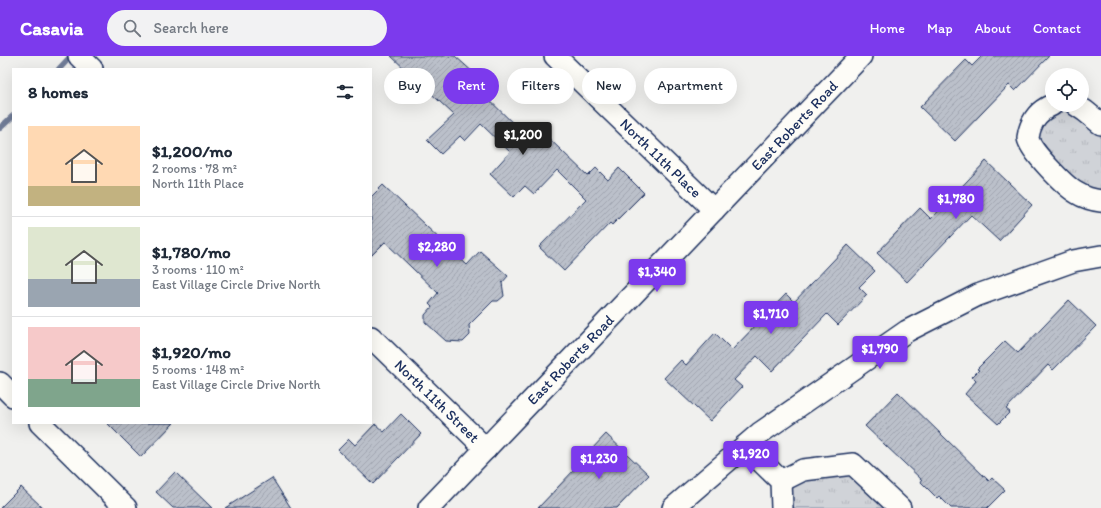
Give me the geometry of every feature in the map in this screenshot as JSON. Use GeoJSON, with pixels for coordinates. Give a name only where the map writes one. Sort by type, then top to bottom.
{"type":"FeatureCollection","features":[{"type":"Feature","properties":{"kind":"street"},"geometry":{"type":"LineString","coordinates":[[79,56],[91,68]]}},
{"type":"Feature","properties":{"kind":"street","name":"North 11th Place"},"geometry":{"type":"LineString","coordinates":[[555,56],[714,210]]}},
{"type":"Feature","properties":{"kind":"street","name":"East Roberts Road"},"geometry":{"type":"LineString","coordinates":[[429,508],[861,56]]}},
{"type":"Feature","properties":{"kind":"street"},"geometry":{"type":"LineString","coordinates":[[1045,108],[1032,122],[1028,138],[1035,152],[1045,164],[1076,193],[1091,200],[1101,201]]}},
{"type":"Feature","properties":{"kind":"street"},"geometry":{"type":"LineString","coordinates":[[1087,112],[1101,124]]}},
{"type":"Feature","properties":{"kind":"street"},"geometry":{"type":"LineString","coordinates":[[674,508],[760,433],[907,331],[978,295],[1073,261],[1101,256]]}},
{"type":"Feature","properties":{"kind":"street","name":"North 11th Street"},"geometry":{"type":"LineString","coordinates":[[372,338],[486,449]]}},
{"type":"Feature","properties":{"kind":"street"},"geometry":{"type":"LineString","coordinates":[[0,384],[12,395]]}},
{"type":"Feature","properties":{"kind":"street"},"geometry":{"type":"LineString","coordinates":[[41,424],[126,508]]}},
{"type":"Feature","properties":{"kind":"street"},"geometry":{"type":"LineString","coordinates":[[745,446],[780,481],[782,508]]}},
{"type":"Feature","properties":{"kind":"street"},"geometry":{"type":"LineString","coordinates":[[780,481],[803,470],[853,464],[900,508]]}},
{"type":"Feature","properties":{"kind":"green space"},"geometry":{"type":"Polygon","coordinates":[[[1045,111],[1085,112],[1101,124],[1101,201],[1045,164],[1032,122],[1045,111]]]}},
{"type":"Feature","properties":{"kind":"green space"},"geometry":{"type":"Polygon","coordinates":[[[853,464],[900,508],[782,508],[781,481],[853,464]]]}},
{"type":"Feature","properties":{"kind":"building"},"geometry":{"type":"Polygon","coordinates":[[[391,56],[455,56],[468,68],[443,68],[443,104],[493,104],[526,136],[536,126],[588,176],[596,168],[608,180],[619,168],[644,193],[612,225],[610,223],[564,271],[539,247],[586,199],[557,170],[534,194],[525,186],[514,197],[490,174],[510,152],[481,124],[465,141],[460,136],[441,154],[427,140],[454,115],[435,97],[435,68],[404,68],[391,56]]]}},
{"type":"Feature","properties":{"kind":"building"},"geometry":{"type":"Polygon","coordinates":[[[982,56],[1049,56],[1015,91],[1009,85],[955,141],[920,107],[966,60],[972,66],[982,56]]]}},
{"type":"Feature","properties":{"kind":"building"},"geometry":{"type":"Polygon","coordinates":[[[986,161],[1032,205],[999,241],[971,215],[907,282],[877,253],[920,208],[931,219],[986,161]]]}},
{"type":"Feature","properties":{"kind":"building"},"geometry":{"type":"Polygon","coordinates":[[[383,185],[467,265],[480,251],[508,276],[502,283],[504,296],[498,301],[493,301],[469,325],[470,335],[463,342],[446,341],[425,322],[425,315],[432,307],[429,304],[438,293],[385,242],[372,255],[372,196],[383,185]]]}},
{"type":"Feature","properties":{"kind":"building"},"geometry":{"type":"Polygon","coordinates":[[[848,245],[875,271],[859,287],[867,295],[838,325],[827,314],[772,371],[757,356],[734,380],[742,387],[710,421],[664,378],[681,360],[686,365],[715,333],[732,350],[786,294],[794,302],[848,245]]]}},
{"type":"Feature","properties":{"kind":"building"},"geometry":{"type":"Polygon","coordinates":[[[1069,300],[1096,326],[1053,370],[1048,365],[1006,409],[1010,412],[998,424],[965,394],[976,381],[972,377],[979,370],[977,369],[1005,341],[1018,353],[1069,300]]]}},
{"type":"Feature","properties":{"kind":"building"},"geometry":{"type":"Polygon","coordinates":[[[898,392],[989,481],[992,478],[1005,490],[987,508],[951,508],[939,496],[937,498],[921,482],[922,480],[865,426],[898,392]]]}},
{"type":"Feature","properties":{"kind":"building"},"geometry":{"type":"Polygon","coordinates":[[[401,414],[421,434],[373,484],[338,450],[349,439],[355,445],[375,424],[384,432],[401,414]]]}},
{"type":"Feature","properties":{"kind":"building"},"geometry":{"type":"Polygon","coordinates":[[[108,424],[173,424],[141,457],[108,424]]]}},
{"type":"Feature","properties":{"kind":"building"},"geometry":{"type":"Polygon","coordinates":[[[606,434],[649,475],[617,508],[538,508],[575,469],[574,468],[606,434]]]}},
{"type":"Feature","properties":{"kind":"building"},"geometry":{"type":"Polygon","coordinates":[[[175,472],[212,508],[173,508],[156,492],[175,472]]]}},
{"type":"Feature","properties":{"kind":"building"},"geometry":{"type":"Polygon","coordinates":[[[272,478],[291,508],[225,508],[272,478]]]}},
{"type":"Feature","properties":{"kind":"building"},"geometry":{"type":"Polygon","coordinates":[[[21,487],[43,508],[0,508],[21,487]]]}},
{"type":"Feature","properties":{"kind":"waterway"},"geometry":{"type":"LineString","coordinates":[[60,68],[71,56]]}},
{"type":"Feature","properties":{"kind":"waterway"},"geometry":{"type":"LineString","coordinates":[[0,128],[12,117]]}}]}
